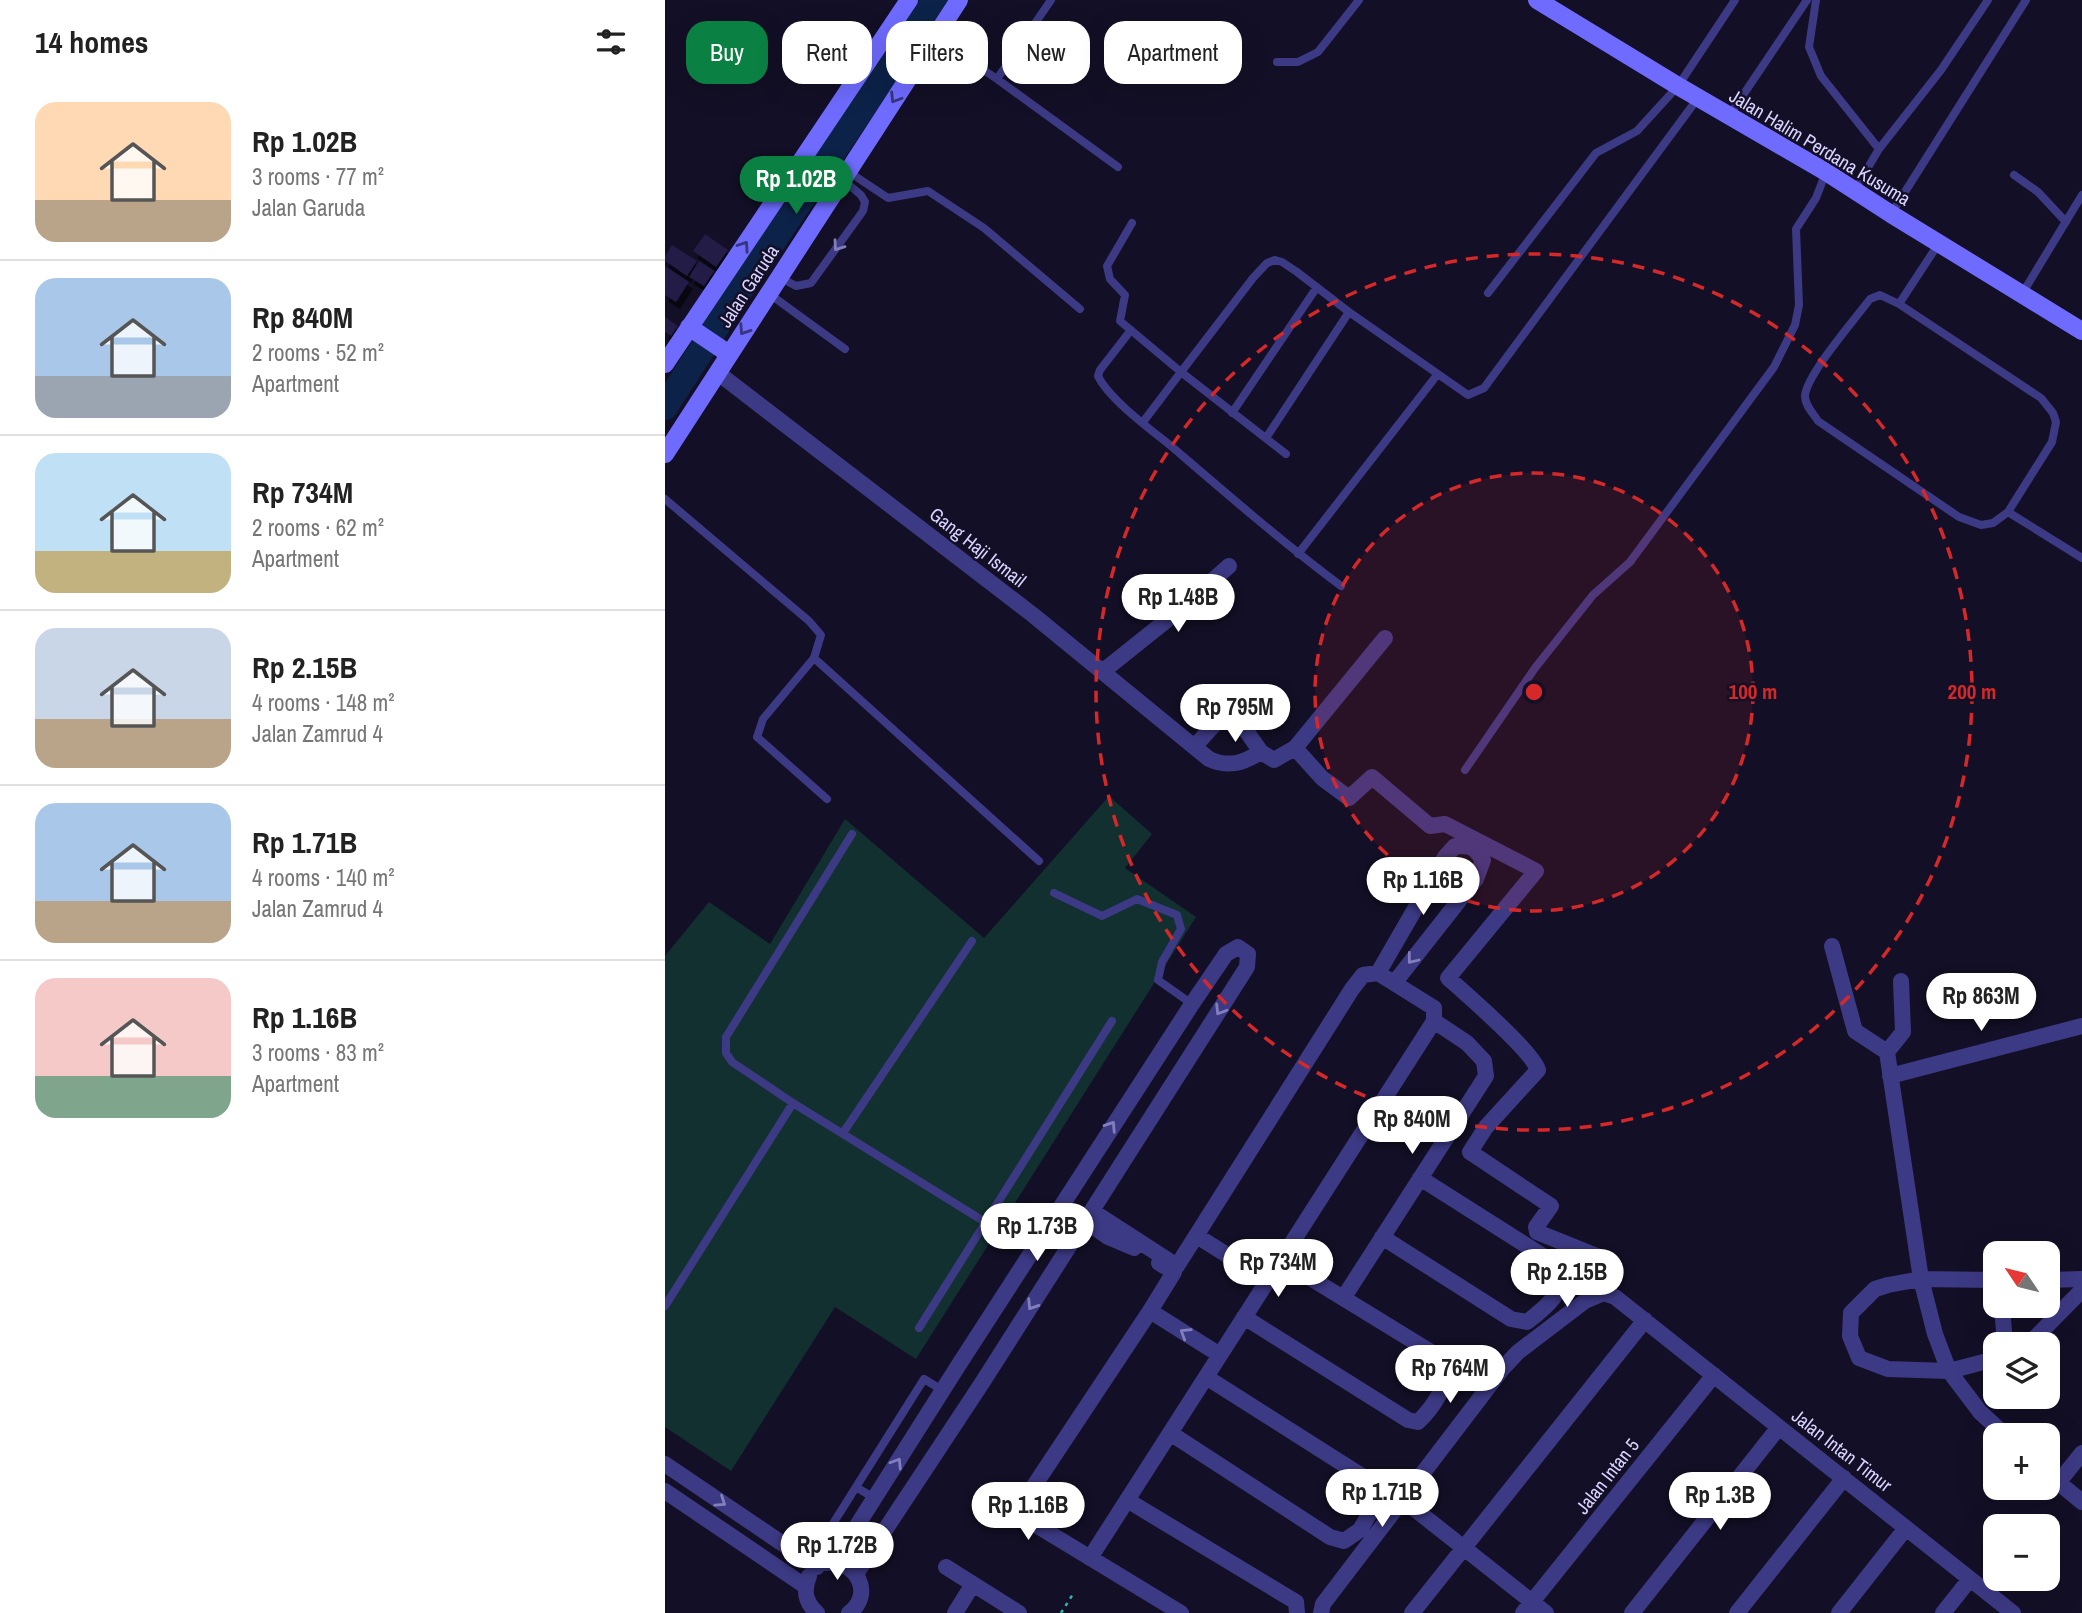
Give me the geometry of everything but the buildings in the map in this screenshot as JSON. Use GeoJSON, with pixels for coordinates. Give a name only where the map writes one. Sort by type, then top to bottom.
{"type":"FeatureCollection","features":[{"type":"Feature","properties":{"kind":"main road","name":"Jalan Garuda"},"geometry":{"type":"LineString","coordinates":[[665,364],[692,330],[909,0]]}},
{"type":"Feature","properties":{"kind":"main road","name":"Jalan Garuda"},"geometry":{"type":"LineString","coordinates":[[944,21],[959,0]]}},
{"type":"Feature","properties":{"kind":"main road","name":"Jalan Halim Perdana Kusuma"},"geometry":{"type":"LineString","coordinates":[[1537,0],[1728,117],[1826,172],[2082,331]]}},
{"type":"Feature","properties":{"kind":"main road","name":"Jalan Garuda"},"geometry":{"type":"LineString","coordinates":[[665,454],[717,373],[723,351],[779,277],[904,84]]}},
{"type":"Feature","properties":{"kind":"main road"},"geometry":{"type":"LineString","coordinates":[[692,330],[723,351]]}},
{"type":"Feature","properties":{"kind":"street","name":"Gang Haji Ismail"},"geometry":{"type":"LineString","coordinates":[[717,373],[1022,607],[1209,759],[1222,765],[1248,760],[1261,752]]}},
{"type":"Feature","properties":{"kind":"street"},"geometry":{"type":"LineString","coordinates":[[1102,672],[1229,566]]}},
{"type":"Feature","properties":{"kind":"street"},"geometry":{"type":"LineString","coordinates":[[1195,746],[1223,715],[1233,712],[1261,752],[1275,760],[1296,748],[1385,638]]}},
{"type":"Feature","properties":{"kind":"street"},"geometry":{"type":"LineString","coordinates":[[1296,748],[1322,778],[1349,798],[1372,777],[1430,826],[1445,824],[1536,871],[1448,978],[1513,1040],[1536,1064],[1538,1070],[1486,1127],[1470,1152],[1551,1206],[1536,1227],[1537,1232],[1599,1257],[1601,1267],[1589,1299],[1518,1352],[1503,1368],[1323,1604],[1321,1613]]}},
{"type":"Feature","properties":{"kind":"street"},"geometry":{"type":"LineString","coordinates":[[1378,973],[1445,857],[1455,846],[1471,846],[1483,860],[1476,879],[1395,982]]}},
{"type":"Feature","properties":{"kind":"street"},"geometry":{"type":"LineString","coordinates":[[1832,946],[1855,1031],[1887,1052]]}},
{"type":"Feature","properties":{"kind":"street"},"geometry":{"type":"LineString","coordinates":[[834,1562],[1095,1151],[1226,954],[1238,947],[1248,954],[1247,967],[982,1383],[856,1574]]}},
{"type":"Feature","properties":{"kind":"street"},"geometry":{"type":"LineString","coordinates":[[1089,1216],[1177,1266],[1363,975],[1378,973],[1434,1008],[1434,1021],[1090,1558]]}},
{"type":"Feature","properties":{"kind":"street"},"geometry":{"type":"LineString","coordinates":[[1901,981],[1903,1032],[1887,1052],[1921,1279],[1935,1334],[1949,1371],[1980,1412],[1992,1423]]}},
{"type":"Feature","properties":{"kind":"street"},"geometry":{"type":"LineString","coordinates":[[1343,1297],[1486,1076],[1484,1061],[1467,1043],[1434,1021]]}},
{"type":"Feature","properties":{"kind":"street"},"geometry":{"type":"LineString","coordinates":[[1890,1076],[2082,1026]]}},
{"type":"Feature","properties":{"kind":"street"},"geometry":{"type":"LineString","coordinates":[[1095,1151],[1121,1166]]}},
{"type":"Feature","properties":{"kind":"street"},"geometry":{"type":"LineString","coordinates":[[1382,1237],[1511,1319],[1527,1322],[1546,1307],[1563,1283],[1562,1268],[1420,1178]]}},
{"type":"Feature","properties":{"kind":"street"},"geometry":{"type":"LineString","coordinates":[[1197,1236],[1268,1281]]}},
{"type":"Feature","properties":{"kind":"street"},"geometry":{"type":"LineString","coordinates":[[1016,1513],[1174,1272],[1148,1251]]}},
{"type":"Feature","properties":{"kind":"street"},"geometry":{"type":"LineString","coordinates":[[1244,1317],[1408,1420],[1418,1422],[1426,1414],[1447,1379],[1449,1363],[1281,1260]]}},
{"type":"Feature","properties":{"kind":"street"},"geometry":{"type":"LineString","coordinates":[[1983,1280],[1921,1279],[1875,1289],[1851,1313],[1850,1336],[1859,1358],[1888,1369],[1949,1371],[1983,1362]]}},
{"type":"Feature","properties":{"kind":"street"},"geometry":{"type":"LineString","coordinates":[[2060,1280],[2082,1279]]}},
{"type":"Feature","properties":{"kind":"street"},"geometry":{"type":"LineString","coordinates":[[2041,1332],[2082,1290]]}},
{"type":"Feature","properties":{"kind":"street","name":"Jalan Intan Timur"},"geometry":{"type":"LineString","coordinates":[[1589,1299],[1604,1293],[1615,1297],[2013,1613]]}},
{"type":"Feature","properties":{"kind":"street"},"geometry":{"type":"LineString","coordinates":[[1150,1311],[1220,1355]]}},
{"type":"Feature","properties":{"kind":"street"},"geometry":{"type":"LineString","coordinates":[[1412,1613],[1645,1320]]}},
{"type":"Feature","properties":{"kind":"street"},"geometry":{"type":"LineString","coordinates":[[957,1366],[982,1383]]}},
{"type":"Feature","properties":{"kind":"street","name":"Jalan Intan 5"},"geometry":{"type":"LineString","coordinates":[[1534,1610],[1714,1375]]}},
{"type":"Feature","properties":{"kind":"street"},"geometry":{"type":"LineString","coordinates":[[1170,1433],[1330,1537],[1344,1541],[1360,1530],[1378,1499],[1373,1483],[1206,1377]]}},
{"type":"Feature","properties":{"kind":"street"},"geometry":{"type":"LineString","coordinates":[[1632,1613],[1779,1427]]}},
{"type":"Feature","properties":{"kind":"street"},"geometry":{"type":"LineString","coordinates":[[2060,1472],[2081,1456]]}},
{"type":"Feature","properties":{"kind":"street"},"geometry":{"type":"LineString","coordinates":[[667,1469],[817,1567]]}},
{"type":"Feature","properties":{"kind":"street"},"geometry":{"type":"LineString","coordinates":[[1737,1613],[1844,1478]]}},
{"type":"Feature","properties":{"kind":"street"},"geometry":{"type":"LineString","coordinates":[[2060,1484],[2082,1502]]}},
{"type":"Feature","properties":{"kind":"street"},"geometry":{"type":"LineString","coordinates":[[665,1491],[805,1586]]}},
{"type":"Feature","properties":{"kind":"street"},"geometry":{"type":"LineString","coordinates":[[985,1494],[1181,1613]]}},
{"type":"Feature","properties":{"kind":"street"},"geometry":{"type":"LineString","coordinates":[[1402,1499],[1464,1548],[1534,1610]]}},
{"type":"Feature","properties":{"kind":"street"},"geometry":{"type":"LineString","coordinates":[[1128,1500],[1296,1602],[1297,1613]]}},
{"type":"Feature","properties":{"kind":"street"},"geometry":{"type":"LineString","coordinates":[[1839,1613],[1906,1528]]}},
{"type":"Feature","properties":{"kind":"street"},"geometry":{"type":"LineString","coordinates":[[811,1611],[805,1586],[809,1575],[817,1567],[834,1562],[847,1565],[856,1574],[861,1585],[861,1598],[855,1609],[849,1613]]}},
{"type":"Feature","properties":{"kind":"street"},"geometry":{"type":"LineString","coordinates":[[946,1567],[1019,1613]]}},
{"type":"Feature","properties":{"kind":"street"},"geometry":{"type":"LineString","coordinates":[[1944,1613],[1970,1579]]}},
{"type":"Feature","properties":{"kind":"street"},"geometry":{"type":"LineString","coordinates":[[954,1613],[973,1584]]}},
{"type":"Feature","properties":{"kind":"lane"},"geometry":{"type":"LineString","coordinates":[[997,79],[1051,0]]}},
{"type":"Feature","properties":{"kind":"lane"},"geometry":{"type":"LineString","coordinates":[[1277,62],[1299,62],[1318,52],[1359,0]]}},
{"type":"Feature","properties":{"kind":"lane"},"geometry":{"type":"LineString","coordinates":[[1488,293],[1596,153],[1637,131],[1678,86],[1735,0]]}},
{"type":"Feature","properties":{"kind":"lane"},"geometry":{"type":"LineString","coordinates":[[1728,117],[1807,0]]}},
{"type":"Feature","properties":{"kind":"lane"},"geometry":{"type":"LineString","coordinates":[[1817,0],[1809,47],[1821,76],[1879,149]]}},
{"type":"Feature","properties":{"kind":"lane"},"geometry":{"type":"LineString","coordinates":[[1854,191],[1879,149],[1941,70],[1988,0]]}},
{"type":"Feature","properties":{"kind":"lane"},"geometry":{"type":"LineString","coordinates":[[1891,214],[2026,0]]}},
{"type":"Feature","properties":{"kind":"lane"},"geometry":{"type":"LineString","coordinates":[[988,73],[1118,167]]}},
{"type":"Feature","properties":{"kind":"lane"},"geometry":{"type":"LineString","coordinates":[[1143,422],[1253,278],[1267,263],[1275,260],[1283,262],[1468,395],[1484,388],[1698,98]]}},
{"type":"Feature","properties":{"kind":"lane"},"geometry":{"type":"LineString","coordinates":[[1465,770],[1535,668],[1593,595],[1630,562],[1774,367],[1795,326],[1800,304],[1796,229],[1816,198],[1826,172]]}},
{"type":"Feature","properties":{"kind":"lane"},"geometry":{"type":"LineString","coordinates":[[2014,175],[2038,192],[2066,222]]}},
{"type":"Feature","properties":{"kind":"lane"},"geometry":{"type":"LineString","coordinates":[[779,277],[796,286],[811,283],[863,211],[865,202],[862,195],[846,176]]}},
{"type":"Feature","properties":{"kind":"lane"},"geometry":{"type":"LineString","coordinates":[[846,176],[888,198],[929,191],[984,228],[1080,309]]}},
{"type":"Feature","properties":{"kind":"lane"},"geometry":{"type":"LineString","coordinates":[[2022,294],[2082,195]]}},
{"type":"Feature","properties":{"kind":"lane"},"geometry":{"type":"LineString","coordinates":[[1132,223],[1107,265],[1110,279],[1125,295],[1120,321],[1286,454]]}},
{"type":"Feature","properties":{"kind":"lane"},"geometry":{"type":"LineString","coordinates":[[1899,304],[1939,243]]}},
{"type":"Feature","properties":{"kind":"lane"},"geometry":{"type":"LineString","coordinates":[[1232,413],[1317,287]]}},
{"type":"Feature","properties":{"kind":"lane"},"geometry":{"type":"LineString","coordinates":[[768,293],[845,349]]}},
{"type":"Feature","properties":{"kind":"lane"},"geometry":{"type":"LineString","coordinates":[[1880,296],[1899,304],[2041,398],[2053,413],[2056,422],[2052,442],[2008,512],[1993,523],[1981,525],[1959,517],[1818,421],[1807,406],[1805,396],[1810,379],[1870,299],[1880,296]]}},
{"type":"Feature","properties":{"kind":"lane"},"geometry":{"type":"LineString","coordinates":[[1266,438],[1349,312]]}},
{"type":"Feature","properties":{"kind":"lane"},"geometry":{"type":"LineString","coordinates":[[1131,330],[1100,370],[1097,376],[1102,386],[1298,554],[1341,586]]}},
{"type":"Feature","properties":{"kind":"lane"},"geometry":{"type":"LineString","coordinates":[[1298,554],[1437,374]]}},
{"type":"Feature","properties":{"kind":"lane"},"geometry":{"type":"LineString","coordinates":[[665,499],[809,621],[821,635],[814,658],[762,719],[757,737],[827,799]]}},
{"type":"Feature","properties":{"kind":"lane"},"geometry":{"type":"LineString","coordinates":[[2008,512],[2082,558]]}},
{"type":"Feature","properties":{"kind":"lane"},"geometry":{"type":"LineString","coordinates":[[814,658],[1039,861]]}},
{"type":"Feature","properties":{"kind":"lane"},"geometry":{"type":"LineString","coordinates":[[852,834],[726,1037],[726,1053],[732,1062],[793,1103],[985,1222]]}},
{"type":"Feature","properties":{"kind":"lane"},"geometry":{"type":"LineString","coordinates":[[1054,893],[1102,916],[1137,899],[1177,915],[1181,929],[1162,962],[1158,981],[1192,1004]]}},
{"type":"Feature","properties":{"kind":"lane"},"geometry":{"type":"LineString","coordinates":[[843,1133],[972,941]]}},
{"type":"Feature","properties":{"kind":"lane"},"geometry":{"type":"LineString","coordinates":[[919,1328],[1112,1021]]}},
{"type":"Feature","properties":{"kind":"lane"},"geometry":{"type":"LineString","coordinates":[[665,1306],[793,1103]]}},
{"type":"Feature","properties":{"kind":"lane"},"geometry":{"type":"LineString","coordinates":[[834,1522],[924,1379],[942,1390]]}},
{"type":"Feature","properties":{"kind":"lane"},"geometry":{"type":"LineString","coordinates":[[856,1487],[874,1498]]}},
{"type":"Feature","properties":{"kind":"path"},"geometry":{"type":"LineString","coordinates":[[1061,1613],[1073,1594]]}},
{"type":"Feature","properties":{"kind":"green space"},"geometry":{"type":"Polygon","coordinates":[[[1109,796],[1152,834],[1125,868],[1196,917],[916,1359],[835,1307],[731,1471],[665,1427],[665,956],[709,902],[770,944],[845,819],[984,938],[1109,796]]]}},
{"type":"Feature","properties":{"kind":"waterway"},"geometry":{"type":"LineString","coordinates":[[665,407],[935,0]]}}]}
